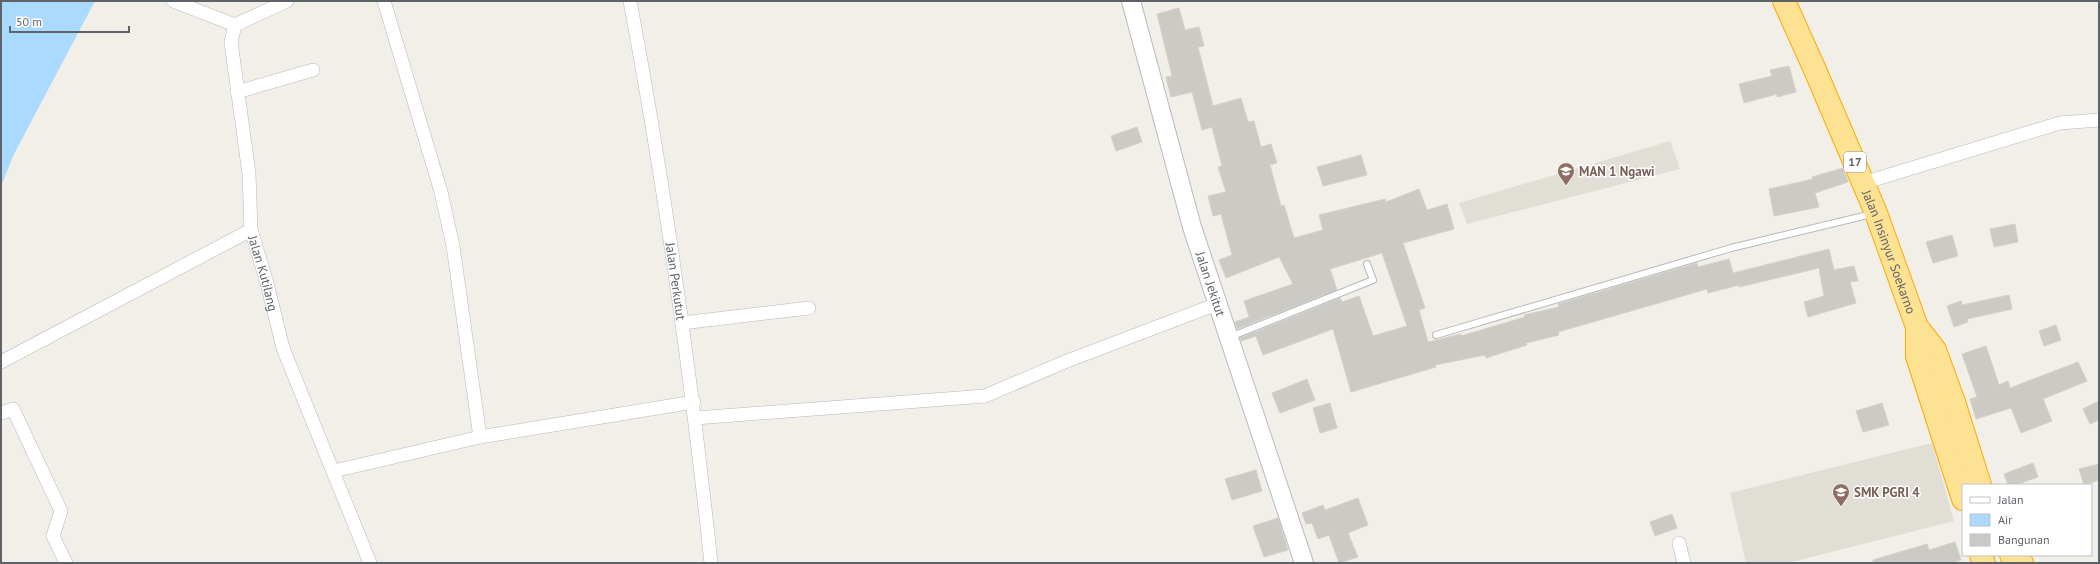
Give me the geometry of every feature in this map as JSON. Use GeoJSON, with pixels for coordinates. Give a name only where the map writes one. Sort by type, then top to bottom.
{"type":"FeatureCollection","features":[{"type":"Feature","properties":{"kind":"highway","name":"Jalan Insinyur Soekarno"},"geometry":{"type":"LineString","coordinates":[[1784,1],[1876,213],[1917,327],[1935,350],[1954,402],[1980,484]]}},
{"type":"Feature","properties":{"kind":"highway","name":"Jalan Insinyur Soekarno"},"geometry":{"type":"LineString","coordinates":[[1917,327],[1917,356],[1962,496]]}},
{"type":"Feature","properties":{"kind":"highway"},"geometry":{"type":"LineString","coordinates":[[2012,556],[2022,563]]}},
{"type":"Feature","properties":{"kind":"street"},"geometry":{"type":"LineString","coordinates":[[173,1],[235,25],[287,1]]}},
{"type":"Feature","properties":{"kind":"street"},"geometry":{"type":"LineString","coordinates":[[384,1],[441,192],[453,246],[480,437]]}},
{"type":"Feature","properties":{"kind":"street","name":"Jalan Perkutut"},"geometry":{"type":"LineString","coordinates":[[630,1],[646,84],[694,402],[711,563]]}},
{"type":"Feature","properties":{"kind":"street","name":"Jalan Jekitut"},"geometry":{"type":"LineString","coordinates":[[1131,1],[1192,227],[1304,563]]}},
{"type":"Feature","properties":{"kind":"street","name":"Jalan Kutilang"},"geometry":{"type":"LineString","coordinates":[[235,25],[231,42],[249,174],[250,230],[267,283],[283,348],[370,563]]}},
{"type":"Feature","properties":{"kind":"street"},"geometry":{"type":"LineString","coordinates":[[237,92],[313,70]]}},
{"type":"Feature","properties":{"kind":"street"},"geometry":{"type":"LineString","coordinates":[[1863,183],[2060,123],[2099,120]]}},
{"type":"Feature","properties":{"kind":"street"},"geometry":{"type":"LineString","coordinates":[[1,362],[250,230]]}},
{"type":"Feature","properties":{"kind":"street"},"geometry":{"type":"LineString","coordinates":[[695,418],[986,396],[1068,361],[1217,304]]}},
{"type":"Feature","properties":{"kind":"street"},"geometry":{"type":"LineString","coordinates":[[682,323],[809,308]]}},
{"type":"Feature","properties":{"kind":"street"},"geometry":{"type":"LineString","coordinates":[[334,471],[480,437],[694,402]]}},
{"type":"Feature","properties":{"kind":"street"},"geometry":{"type":"LineString","coordinates":[[1,413],[13,410],[61,511],[53,536],[66,563]]}},
{"type":"Feature","properties":{"kind":"street"},"geometry":{"type":"LineString","coordinates":[[1679,544],[1684,563]]}},
{"type":"Feature","properties":{"kind":"lane"},"geometry":{"type":"LineString","coordinates":[[1436,335],[1731,248],[1876,213]]}},
{"type":"Feature","properties":{"kind":"lane"},"geometry":{"type":"LineString","coordinates":[[1228,338],[1373,280],[1367,264]]}},
{"type":"Feature","properties":{"kind":"shaded area","name":"MAN 1 Ngawi"},"geometry":{"type":"Polygon","coordinates":[[[1670,141],[1680,169],[1467,224],[1459,203],[1670,141]]]}},
{"type":"Feature","properties":{"kind":"shaded area","name":"SMK PGRI 4"},"geometry":{"type":"Polygon","coordinates":[[[1932,443],[1954,521],[1788,563],[1746,563],[1730,493],[1932,443]]]}},
{"type":"Feature","properties":{"kind":"water"},"geometry":{"type":"Polygon","coordinates":[[[1,1],[95,1],[14,154],[1,186],[1,1]]]}},
{"type":"Feature","properties":{"kind":"building"},"geometry":{"type":"Polygon","coordinates":[[[1179,8],[1185,30],[1199,27],[1204,46],[1198,47],[1213,106],[1241,98],[1248,122],[1254,121],[1261,147],[1271,144],[1277,163],[1270,165],[1281,206],[1284,205],[1294,238],[1323,230],[1319,215],[1385,199],[1386,202],[1419,189],[1427,210],[1447,204],[1454,229],[1403,243],[1425,308],[1419,310],[1428,342],[1461,334],[1461,336],[1525,317],[1524,315],[1559,307],[1558,304],[1697,263],[1698,267],[1729,259],[1733,273],[1829,249],[1834,270],[1854,266],[1858,281],[1850,282],[1856,303],[1808,317],[1804,302],[1824,296],[1819,268],[1708,293],[1707,289],[1558,332],[1559,335],[1526,343],[1527,345],[1486,358],[1485,355],[1435,365],[1436,367],[1351,392],[1333,329],[1263,355],[1256,336],[1241,341],[1240,338],[1340,298],[1342,302],[1359,296],[1373,336],[1407,326],[1382,253],[1330,269],[1337,290],[1237,329],[1235,322],[1249,317],[1244,301],[1293,284],[1279,257],[1226,278],[1219,260],[1232,255],[1221,214],[1213,216],[1208,196],[1226,192],[1218,167],[1222,166],[1212,127],[1202,130],[1192,92],[1171,97],[1166,77],[1172,76],[1157,14],[1179,8]]]}},
{"type":"Feature","properties":{"kind":"building"},"geometry":{"type":"Polygon","coordinates":[[[1789,66],[1796,92],[1777,97],[1777,94],[1744,103],[1739,84],[1772,76],[1770,70],[1789,66]]]}},
{"type":"Feature","properties":{"kind":"building"},"geometry":{"type":"Polygon","coordinates":[[[1137,127],[1142,142],[1116,151],[1111,136],[1137,127]]]}},
{"type":"Feature","properties":{"kind":"building"},"geometry":{"type":"Polygon","coordinates":[[[1361,155],[1367,175],[1323,186],[1317,167],[1361,155]]]}},
{"type":"Feature","properties":{"kind":"building"},"geometry":{"type":"Polygon","coordinates":[[[1843,168],[1848,182],[1815,193],[1819,207],[1774,216],[1769,189],[1813,179],[1812,177],[1843,168]]]}},
{"type":"Feature","properties":{"kind":"building"},"geometry":{"type":"Polygon","coordinates":[[[2015,224],[2018,242],[1994,247],[1990,229],[2015,224]]]}},
{"type":"Feature","properties":{"kind":"building"},"geometry":{"type":"Polygon","coordinates":[[[1952,235],[1958,256],[1933,263],[1926,242],[1952,235]]]}},
{"type":"Feature","properties":{"kind":"building"},"geometry":{"type":"Polygon","coordinates":[[[2009,295],[2012,309],[1967,319],[1968,322],[1954,327],[1947,306],[1961,301],[1962,305],[2009,295]]]}},
{"type":"Feature","properties":{"kind":"building"},"geometry":{"type":"Polygon","coordinates":[[[2056,325],[2061,340],[2044,346],[2039,331],[2056,325]]]}},
{"type":"Feature","properties":{"kind":"building"},"geometry":{"type":"Polygon","coordinates":[[[1986,346],[1999,385],[2008,381],[2010,388],[2078,362],[2087,381],[2043,399],[2052,421],[2021,433],[2011,408],[1976,419],[1970,399],[1977,397],[1962,354],[1986,346]]]}},
{"type":"Feature","properties":{"kind":"building"},"geometry":{"type":"Polygon","coordinates":[[[1307,379],[1315,400],[1280,413],[1272,393],[1307,379]]]}},
{"type":"Feature","properties":{"kind":"building"},"geometry":{"type":"Polygon","coordinates":[[[2099,401],[2099,420],[2090,424],[2083,409],[2099,401]]]}},
{"type":"Feature","properties":{"kind":"building"},"geometry":{"type":"Polygon","coordinates":[[[1330,403],[1337,428],[1320,433],[1313,408],[1330,403]]]}},
{"type":"Feature","properties":{"kind":"building"},"geometry":{"type":"Polygon","coordinates":[[[1882,403],[1889,425],[1863,432],[1856,411],[1882,403]]]}},
{"type":"Feature","properties":{"kind":"building"},"geometry":{"type":"Polygon","coordinates":[[[2033,463],[2038,477],[2019,484],[2008,484],[2004,474],[2033,463]]]}},
{"type":"Feature","properties":{"kind":"building"},"geometry":{"type":"Polygon","coordinates":[[[2099,464],[2099,480],[2084,484],[2079,469],[2099,464]]]}},
{"type":"Feature","properties":{"kind":"building"},"geometry":{"type":"Polygon","coordinates":[[[1256,470],[1262,491],[1232,500],[1225,479],[1256,470]]]}},
{"type":"Feature","properties":{"kind":"building"},"geometry":{"type":"Polygon","coordinates":[[[1358,498],[1368,525],[1348,533],[1358,557],[1339,563],[1329,535],[1318,539],[1312,523],[1306,524],[1302,513],[1323,505],[1325,510],[1358,498]]]}},
{"type":"Feature","properties":{"kind":"building"},"geometry":{"type":"Polygon","coordinates":[[[1672,514],[1677,528],[1655,536],[1650,522],[1672,514]]]}},
{"type":"Feature","properties":{"kind":"building"},"geometry":{"type":"Polygon","coordinates":[[[1278,518],[1288,550],[1264,557],[1253,526],[1278,518]]]}},
{"type":"Feature","properties":{"kind":"building"},"geometry":{"type":"Polygon","coordinates":[[[1955,542],[1961,560],[1950,563],[1873,563],[1873,560],[1927,544],[1929,550],[1955,542]]]}},
{"type":"Feature","properties":{"kind":"place","name":"MAN 1 Ngawi"},"geometry":{"type":"Point","coordinates":[1566,186]}},
{"type":"Feature","properties":{"kind":"place","name":"SMK PGRI 4"},"geometry":{"type":"Point","coordinates":[1841,507]}}]}
